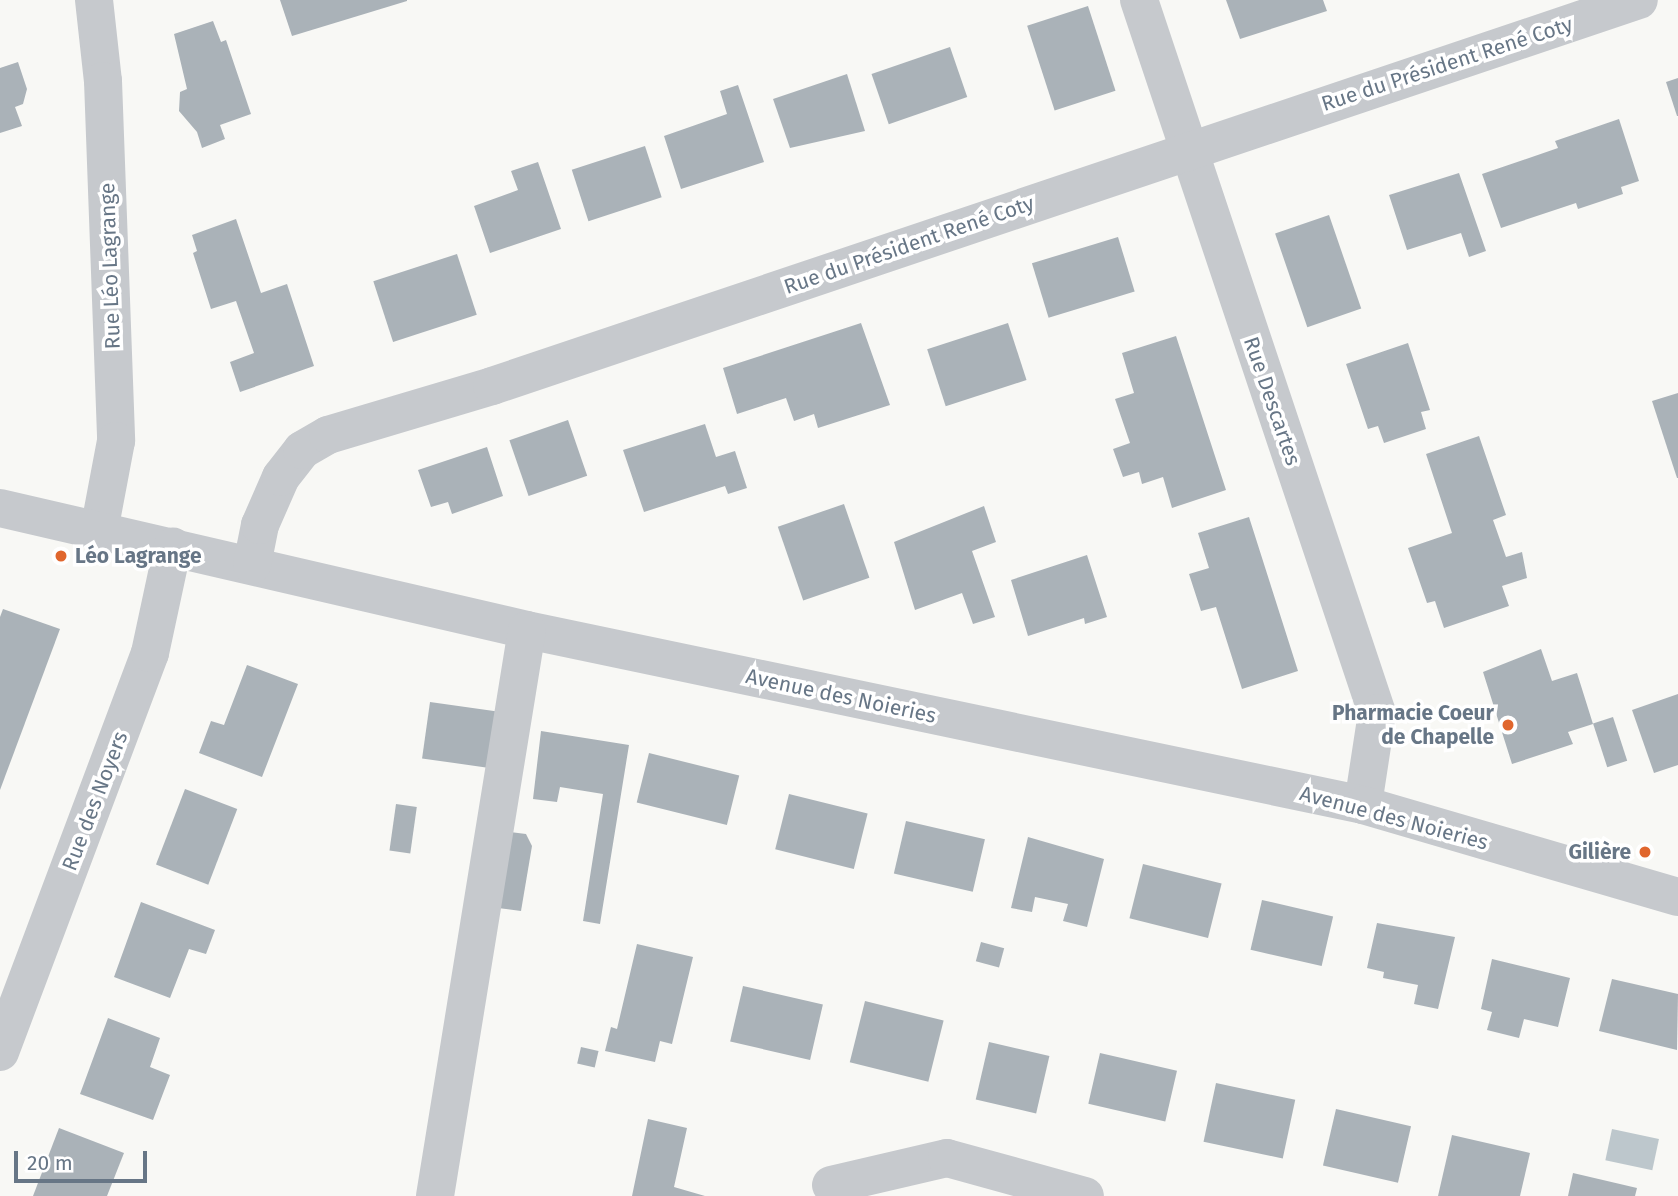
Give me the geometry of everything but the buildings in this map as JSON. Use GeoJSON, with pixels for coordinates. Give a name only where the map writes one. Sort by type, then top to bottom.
{"type":"FeatureCollection","features":[{"type":"Feature","properties":{"kind":"street","name":"Rue Léo Lagrange"},"geometry":{"type":"LineString","coordinates":[[94,0],[103,81],[116,441],[99,531]]}},
{"type":"Feature","properties":{"kind":"street","name":"Rue Descartes"},"geometry":{"type":"LineString","coordinates":[[1139,0],[1377,713],[1363,805]]}},
{"type":"Feature","properties":{"kind":"street","name":"Rue du Président René Coty"},"geometry":{"type":"LineString","coordinates":[[252,565],[260,525],[281,477],[302,450],[328,435],[492,386],[1639,0]]}},
{"type":"Feature","properties":{"kind":"street","name":"Avenue des Noieries"},"geometry":{"type":"LineString","coordinates":[[0,508],[173,546],[527,631],[1363,805],[1678,897]]}},
{"type":"Feature","properties":{"kind":"street","name":"Rue des Noyers"},"geometry":{"type":"LineString","coordinates":[[0,1052],[150,653],[173,546]]}},
{"type":"Feature","properties":{"kind":"street"},"geometry":{"type":"LineString","coordinates":[[435,1196],[527,631]]}},
{"type":"Feature","properties":{"kind":"street"},"geometry":{"type":"LineString","coordinates":[[831,1185],[947,1158],[1085,1196]]}},
{"type":"Feature","properties":{"kind":"shaded area"},"geometry":{"type":"Polygon","coordinates":[[[1612,1129],[1659,1139],[1652,1170],[1605,1160],[1612,1129]]]}},
{"type":"Feature","properties":{"kind":"place","name":"Léo Lagrange"},"geometry":{"type":"Point","coordinates":[61,556]}},
{"type":"Feature","properties":{"kind":"place","name":"Pharmacie Coeur de Chapelle"},"geometry":{"type":"Point","coordinates":[1508,725]}},
{"type":"Feature","properties":{"kind":"place","name":"Gilière"},"geometry":{"type":"Point","coordinates":[1645,852]}}]}
